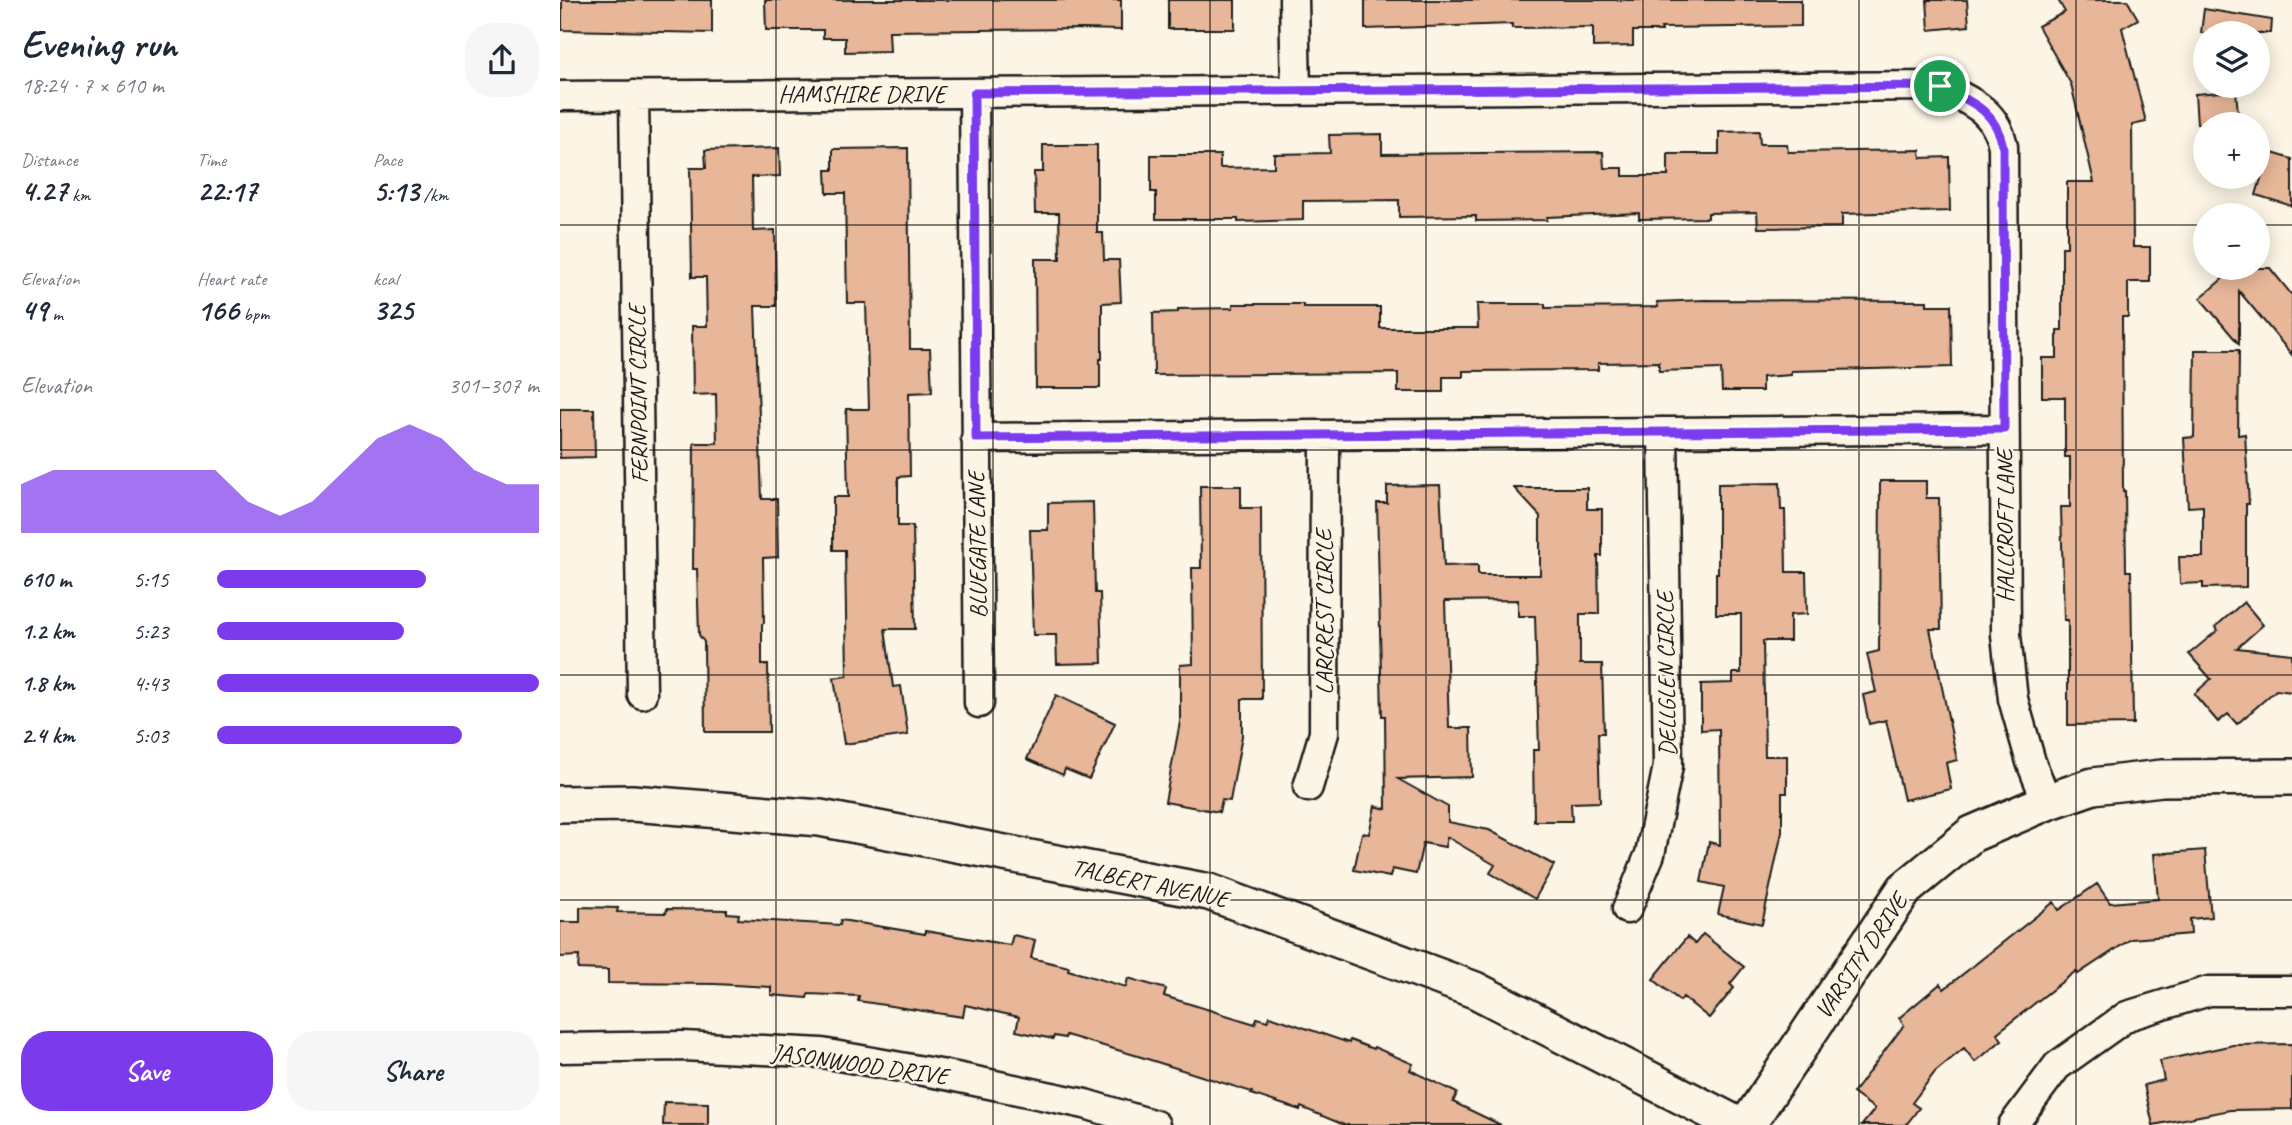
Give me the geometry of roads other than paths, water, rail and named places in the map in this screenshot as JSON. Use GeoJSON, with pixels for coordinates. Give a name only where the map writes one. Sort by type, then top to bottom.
{"type":"FeatureCollection","features":[{"type":"Feature","properties":{"kind":"street"},"geometry":{"type":"LineString","coordinates":[[1294,0],[1296,91]]}},
{"type":"Feature","properties":{"kind":"street","name":"HAMSHIRE DRIVE"},"geometry":{"type":"LineString","coordinates":[[560,96],[1940,86],[1985,110],[2000,131],[2005,161]]}},
{"type":"Feature","properties":{"kind":"street","name":"BLUEGATE LANE"},"geometry":{"type":"LineString","coordinates":[[974,93],[979,703]]}},
{"type":"Feature","properties":{"kind":"street","name":"FERNPOINT CIRCLE"},"geometry":{"type":"LineString","coordinates":[[634,95],[642,694]]}},
{"type":"Feature","properties":{"kind":"street","name":"HALLCROFT LANE"},"geometry":{"type":"LineString","coordinates":[[2005,161],[2006,635],[2013,699],[2031,762],[2047,802]]}},
{"type":"Feature","properties":{"kind":"street"},"geometry":{"type":"LineString","coordinates":[[976,438],[2004,429]]}},
{"type":"Feature","properties":{"kind":"street","name":"DELLGLEN CIRCLE"},"geometry":{"type":"LineString","coordinates":[[1626,909],[1650,854],[1668,766],[1663,432]]}},
{"type":"Feature","properties":{"kind":"street","name":"LARCREST CIRCLE"},"geometry":{"type":"LineString","coordinates":[[1308,787],[1324,733],[1325,435]]}},
{"type":"Feature","properties":{"kind":"street","name":"VARSITY DRIVE"},"geometry":{"type":"LineString","coordinates":[[1747,1125],[1905,889],[1972,834],[2093,786],[2162,778],[2292,778]]}},
{"type":"Feature","properties":{"kind":"street","name":"TALBERT AVENUE"},"geometry":{"type":"LineString","coordinates":[[560,804],[632,803],[820,818],[1209,892],[1475,990],[1738,1125]]}},
{"type":"Feature","properties":{"kind":"street"},"geometry":{"type":"LineString","coordinates":[[2013,1125],[2057,1066],[2127,1016],[2209,991],[2292,991]]}},
{"type":"Feature","properties":{"kind":"street","name":"JASONWOOD DRIVE"},"geometry":{"type":"LineString","coordinates":[[560,1048],[682,1046],[822,1053],[1085,1104],[1155,1125]]}}]}
